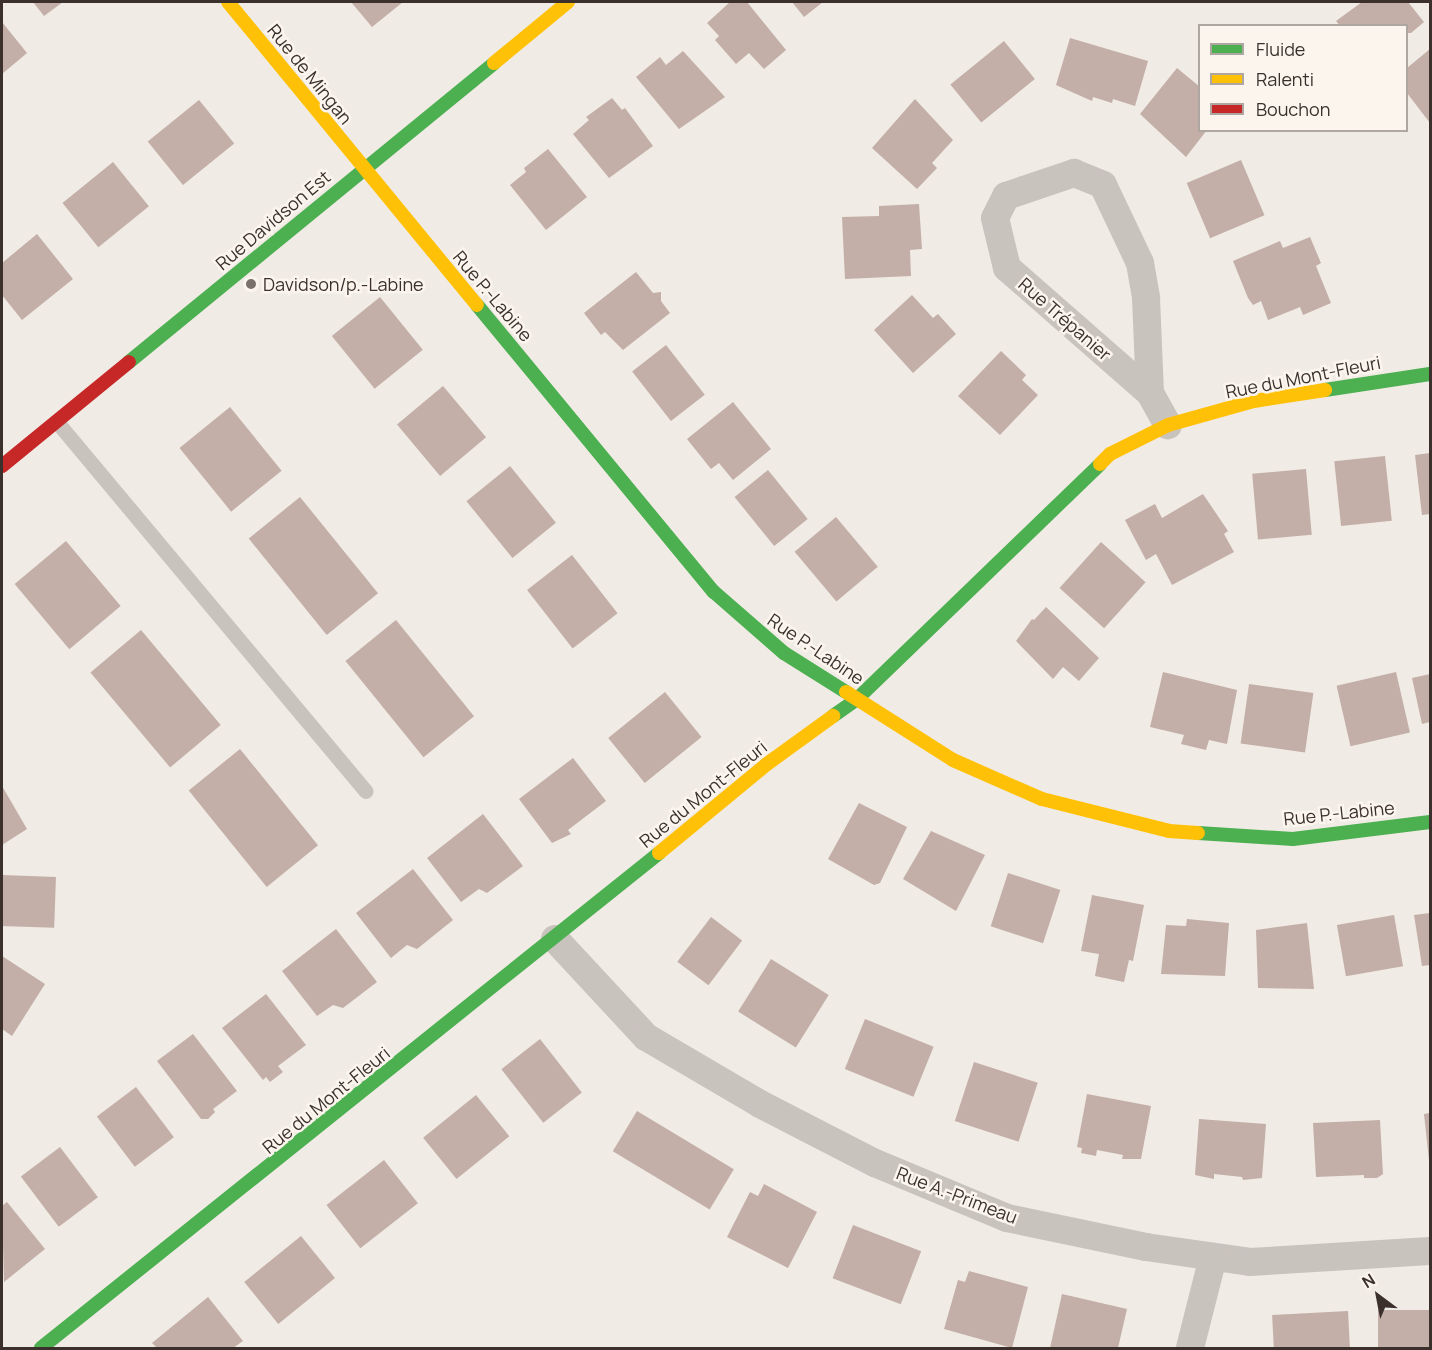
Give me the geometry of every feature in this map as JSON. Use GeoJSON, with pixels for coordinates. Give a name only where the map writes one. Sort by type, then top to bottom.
{"type":"FeatureCollection","features":[{"type":"Feature","properties":{"kind":"street","name":"Rue de Mingan"},"geometry":{"type":"LineString","coordinates":[[228,2],[363,169]]}},
{"type":"Feature","properties":{"kind":"street","name":"Rue Davidson Est"},"geometry":{"type":"LineString","coordinates":[[2,466],[568,2]]}},
{"type":"Feature","properties":{"kind":"street","name":"Rue P.-Labine"},"geometry":{"type":"LineString","coordinates":[[363,169],[714,592],[784,653],[953,759],[1042,799],[1169,831],[1293,838],[1431,822]]}},
{"type":"Feature","properties":{"kind":"street","name":"Rue Trépanier"},"geometry":{"type":"LineString","coordinates":[[1150,393],[1146,298],[1140,263],[1102,185],[1074,173],[1006,196],[995,218],[1006,268],[1150,393],[1168,425]]}},
{"type":"Feature","properties":{"kind":"street","name":"Rue du Mont-Fleuri"},"geometry":{"type":"LineString","coordinates":[[41,1348],[555,939],[767,764],[856,699],[1110,454],[1168,425],[1254,401],[1431,374]]}},
{"type":"Feature","properties":{"kind":"street","name":"Rue A.-Primeau"},"geometry":{"type":"LineString","coordinates":[[555,939],[646,1037],[760,1104],[875,1163],[1007,1218],[1250,1262],[1431,1251]]}},
{"type":"Feature","properties":{"kind":"street"},"geometry":{"type":"LineString","coordinates":[[1190,1348],[1213,1257]]}},
{"type":"Feature","properties":{"kind":"lane"},"geometry":{"type":"LineString","coordinates":[[57,422],[366,791]]}},
{"type":"Feature","properties":{"kind":"building"},"geometry":{"type":"Polygon","coordinates":[[[33,2],[63,2],[44,16],[33,2]]]}},
{"type":"Feature","properties":{"kind":"building"},"geometry":{"type":"Polygon","coordinates":[[[351,2],[403,2],[372,27],[351,2]]]}},
{"type":"Feature","properties":{"kind":"building"},"geometry":{"type":"Polygon","coordinates":[[[730,2],[747,2],[786,50],[764,69],[749,53],[736,64],[715,40],[719,36],[707,23],[730,2]]]}},
{"type":"Feature","properties":{"kind":"building"},"geometry":{"type":"Polygon","coordinates":[[[792,2],[823,2],[804,17],[792,2]]]}},
{"type":"Feature","properties":{"kind":"building"},"geometry":{"type":"Polygon","coordinates":[[[1362,2],[1408,2],[1424,22],[1408,33],[1408,24],[1338,24],[1336,21],[1362,2]]]}},
{"type":"Feature","properties":{"kind":"building"},"geometry":{"type":"Polygon","coordinates":[[[2,22],[27,53],[2,74],[2,22]]]}},
{"type":"Feature","properties":{"kind":"building"},"geometry":{"type":"Polygon","coordinates":[[[1070,38],[1148,61],[1135,106],[1113,99],[1112,103],[1093,97],[1092,101],[1056,85],[1070,38]]]}},
{"type":"Feature","properties":{"kind":"building"},"geometry":{"type":"Polygon","coordinates":[[[1004,41],[1035,79],[981,123],[950,84],[1004,41]]]}},
{"type":"Feature","properties":{"kind":"building"},"geometry":{"type":"Polygon","coordinates":[[[1430,49],[1430,123],[1408,94],[1408,67],[1430,49]]]}},
{"type":"Feature","properties":{"kind":"building"},"geometry":{"type":"Polygon","coordinates":[[[683,51],[725,97],[679,129],[636,77],[660,57],[666,65],[683,51]]]}},
{"type":"Feature","properties":{"kind":"building"},"geometry":{"type":"Polygon","coordinates":[[[1177,68],[1198,85],[1198,132],[1205,132],[1186,157],[1140,114],[1177,68]]]}},
{"type":"Feature","properties":{"kind":"building"},"geometry":{"type":"Polygon","coordinates":[[[612,98],[622,110],[625,108],[653,146],[609,178],[573,134],[589,120],[586,117],[612,98]]]}},
{"type":"Feature","properties":{"kind":"building"},"geometry":{"type":"Polygon","coordinates":[[[915,99],[953,140],[932,163],[937,168],[917,189],[872,148],[915,99]]]}},
{"type":"Feature","properties":{"kind":"building"},"geometry":{"type":"Polygon","coordinates":[[[199,100],[234,144],[183,185],[148,142],[199,100]]]}},
{"type":"Feature","properties":{"kind":"building"},"geometry":{"type":"Polygon","coordinates":[[[548,149],[587,197],[546,230],[510,185],[526,172],[524,168],[548,149]]]}},
{"type":"Feature","properties":{"kind":"building"},"geometry":{"type":"Polygon","coordinates":[[[1241,160],[1264,215],[1210,238],[1187,183],[1241,160]]]}},
{"type":"Feature","properties":{"kind":"building"},"geometry":{"type":"Polygon","coordinates":[[[113,162],[149,206],[98,247],[62,203],[113,162]]]}},
{"type":"Feature","properties":{"kind":"building"},"geometry":{"type":"Polygon","coordinates":[[[919,204],[922,249],[910,250],[911,276],[845,279],[842,217],[879,216],[879,206],[919,204]]]}},
{"type":"Feature","properties":{"kind":"building"},"geometry":{"type":"Polygon","coordinates":[[[37,234],[73,279],[22,320],[2,295],[2,263],[37,234]]]}},
{"type":"Feature","properties":{"kind":"building"},"geometry":{"type":"Polygon","coordinates":[[[1310,237],[1321,263],[1316,266],[1331,303],[1303,315],[1300,307],[1268,320],[1261,301],[1253,305],[1248,298],[1233,261],[1280,241],[1283,248],[1310,237]]]}},
{"type":"Feature","properties":{"kind":"building"},"geometry":{"type":"Polygon","coordinates":[[[636,272],[653,293],[661,292],[661,301],[670,313],[623,350],[605,332],[601,335],[584,313],[636,272]]]}},
{"type":"Feature","properties":{"kind":"building"},"geometry":{"type":"Polygon","coordinates":[[[912,295],[933,318],[938,314],[956,334],[913,373],[874,330],[912,295]]]}},
{"type":"Feature","properties":{"kind":"building"},"geometry":{"type":"Polygon","coordinates":[[[380,297],[423,350],[375,389],[332,336],[380,297]]]}},
{"type":"Feature","properties":{"kind":"building"},"geometry":{"type":"Polygon","coordinates":[[[666,345],[705,395],[671,421],[632,371],[666,345]]]}},
{"type":"Feature","properties":{"kind":"building"},"geometry":{"type":"Polygon","coordinates":[[[1001,351],[1026,375],[1022,380],[1038,395],[1000,435],[958,396],[1001,351]]]}},
{"type":"Feature","properties":{"kind":"building"},"geometry":{"type":"Polygon","coordinates":[[[443,386],[486,437],[440,476],[397,425],[443,386]]]}},
{"type":"Feature","properties":{"kind":"building"},"geometry":{"type":"Polygon","coordinates":[[[733,402],[771,449],[733,480],[719,463],[711,469],[687,439],[733,402]]]}},
{"type":"Feature","properties":{"kind":"building"},"geometry":{"type":"Polygon","coordinates":[[[230,407],[282,471],[231,512],[179,448],[230,407]]]}},
{"type":"Feature","properties":{"kind":"building"},"geometry":{"type":"Polygon","coordinates":[[[1430,453],[1430,514],[1422,515],[1415,455],[1430,453]]]}},
{"type":"Feature","properties":{"kind":"building"},"geometry":{"type":"Polygon","coordinates":[[[1385,456],[1392,521],[1341,526],[1334,461],[1385,456]]]}},
{"type":"Feature","properties":{"kind":"building"},"geometry":{"type":"Polygon","coordinates":[[[510,466],[556,523],[512,558],[466,501],[510,466]]]}},
{"type":"Feature","properties":{"kind":"building"},"geometry":{"type":"Polygon","coordinates":[[[1306,469],[1312,535],[1258,539],[1252,474],[1306,469]]]}},
{"type":"Feature","properties":{"kind":"building"},"geometry":{"type":"Polygon","coordinates":[[[768,470],[808,519],[774,546],[735,497],[768,470]]]}},
{"type":"Feature","properties":{"kind":"building"},"geometry":{"type":"Polygon","coordinates":[[[1203,494],[1228,531],[1224,534],[1234,552],[1172,585],[1156,554],[1146,560],[1125,520],[1155,504],[1162,518],[1203,494]]]}},
{"type":"Feature","properties":{"kind":"building"},"geometry":{"type":"Polygon","coordinates":[[[300,497],[378,593],[327,635],[249,539],[300,497]]]}},
{"type":"Feature","properties":{"kind":"building"},"geometry":{"type":"Polygon","coordinates":[[[836,517],[878,567],[836,602],[795,552],[836,517]]]}},
{"type":"Feature","properties":{"kind":"building"},"geometry":{"type":"Polygon","coordinates":[[[66,541],[121,606],[69,649],[15,584],[66,541]]]}},
{"type":"Feature","properties":{"kind":"building"},"geometry":{"type":"Polygon","coordinates":[[[1101,542],[1146,582],[1104,628],[1060,588],[1101,542]]]}},
{"type":"Feature","properties":{"kind":"building"},"geometry":{"type":"Polygon","coordinates":[[[572,555],[618,613],[573,648],[527,590],[572,555]]]}},
{"type":"Feature","properties":{"kind":"building"},"geometry":{"type":"Polygon","coordinates":[[[1046,607],[1099,658],[1079,681],[1063,667],[1053,679],[1016,641],[1032,619],[1034,620],[1046,607]]]}},
{"type":"Feature","properties":{"kind":"building"},"geometry":{"type":"Polygon","coordinates":[[[396,620],[474,716],[424,757],[345,661],[396,620]]]}},
{"type":"Feature","properties":{"kind":"building"},"geometry":{"type":"Polygon","coordinates":[[[141,630],[221,725],[170,767],[90,672],[141,630]]]}},
{"type":"Feature","properties":{"kind":"building"},"geometry":{"type":"Polygon","coordinates":[[[1163,672],[1237,690],[1227,744],[1209,740],[1206,750],[1181,744],[1184,735],[1150,727],[1163,672]]]}},
{"type":"Feature","properties":{"kind":"building"},"geometry":{"type":"Polygon","coordinates":[[[1396,672],[1410,732],[1351,746],[1337,686],[1396,672]]]}},
{"type":"Feature","properties":{"kind":"building"},"geometry":{"type":"Polygon","coordinates":[[[1430,674],[1430,722],[1422,724],[1412,678],[1430,674]]]}},
{"type":"Feature","properties":{"kind":"building"},"geometry":{"type":"Polygon","coordinates":[[[1249,684],[1313,693],[1305,752],[1241,743],[1249,684]]]}},
{"type":"Feature","properties":{"kind":"building"},"geometry":{"type":"Polygon","coordinates":[[[665,692],[702,737],[645,783],[608,738],[665,692]]]}},
{"type":"Feature","properties":{"kind":"building"},"geometry":{"type":"Polygon","coordinates":[[[240,749],[318,845],[267,887],[189,791],[240,749]]]}},
{"type":"Feature","properties":{"kind":"building"},"geometry":{"type":"Polygon","coordinates":[[[573,758],[606,801],[568,830],[571,834],[552,843],[519,799],[573,758]]]}},
{"type":"Feature","properties":{"kind":"building"},"geometry":{"type":"Polygon","coordinates":[[[2,786],[27,829],[2,845],[2,786]]]}},
{"type":"Feature","properties":{"kind":"building"},"geometry":{"type":"Polygon","coordinates":[[[859,803],[907,827],[880,883],[874,885],[828,859],[859,803]]]}},
{"type":"Feature","properties":{"kind":"building"},"geometry":{"type":"Polygon","coordinates":[[[483,814],[523,866],[487,893],[479,889],[461,902],[427,858],[483,814]]]}},
{"type":"Feature","properties":{"kind":"building"},"geometry":{"type":"Polygon","coordinates":[[[931,831],[985,855],[956,911],[903,879],[931,831]]]}},
{"type":"Feature","properties":{"kind":"building"},"geometry":{"type":"Polygon","coordinates":[[[413,869],[453,920],[417,949],[407,945],[391,958],[356,913],[413,869]]]}},
{"type":"Feature","properties":{"kind":"building"},"geometry":{"type":"Polygon","coordinates":[[[1008,873],[1060,890],[1043,943],[991,926],[1008,873]]]}},
{"type":"Feature","properties":{"kind":"building"},"geometry":{"type":"Polygon","coordinates":[[[2,875],[56,877],[54,928],[2,926],[2,875]]]}},
{"type":"Feature","properties":{"kind":"building"},"geometry":{"type":"Polygon","coordinates":[[[1092,895],[1144,905],[1133,961],[1129,960],[1124,982],[1095,976],[1099,954],[1081,951],[1092,895]]]}},
{"type":"Feature","properties":{"kind":"building"},"geometry":{"type":"Polygon","coordinates":[[[1430,913],[1430,965],[1422,966],[1414,915],[1430,913]]]}},
{"type":"Feature","properties":{"kind":"building"},"geometry":{"type":"Polygon","coordinates":[[[1394,915],[1403,966],[1346,976],[1337,925],[1394,915]]]}},
{"type":"Feature","properties":{"kind":"building"},"geometry":{"type":"Polygon","coordinates":[[[711,917],[742,940],[708,985],[677,962],[711,917]]]}},
{"type":"Feature","properties":{"kind":"building"},"geometry":{"type":"Polygon","coordinates":[[[1187,919],[1229,923],[1225,976],[1161,974],[1166,925],[1186,926],[1187,919]]]}},
{"type":"Feature","properties":{"kind":"building"},"geometry":{"type":"Polygon","coordinates":[[[1307,923],[1314,989],[1258,988],[1256,930],[1307,923]]]}},
{"type":"Feature","properties":{"kind":"building"},"geometry":{"type":"Polygon","coordinates":[[[336,929],[377,982],[343,1008],[333,1005],[317,1016],[282,971],[336,929]]]}},
{"type":"Feature","properties":{"kind":"building"},"geometry":{"type":"Polygon","coordinates":[[[2,956],[45,984],[12,1036],[2,1029],[2,956]]]}},
{"type":"Feature","properties":{"kind":"building"},"geometry":{"type":"Polygon","coordinates":[[[771,959],[829,995],[796,1048],[738,1012],[771,959]]]}},
{"type":"Feature","properties":{"kind":"building"},"geometry":{"type":"Polygon","coordinates":[[[266,994],[306,1045],[278,1066],[283,1072],[270,1082],[266,1077],[263,1080],[222,1028],[266,994]]]}},
{"type":"Feature","properties":{"kind":"building"},"geometry":{"type":"Polygon","coordinates":[[[865,1019],[934,1047],[913,1097],[845,1069],[865,1019]]]}},
{"type":"Feature","properties":{"kind":"building"},"geometry":{"type":"Polygon","coordinates":[[[193,1034],[237,1091],[213,1109],[215,1112],[208,1119],[201,1119],[157,1061],[193,1034]]]}},
{"type":"Feature","properties":{"kind":"building"},"geometry":{"type":"Polygon","coordinates":[[[540,1039],[582,1093],[543,1123],[501,1069],[540,1039]]]}},
{"type":"Feature","properties":{"kind":"building"},"geometry":{"type":"Polygon","coordinates":[[[974,1062],[1038,1083],[1019,1142],[955,1121],[974,1062]]]}},
{"type":"Feature","properties":{"kind":"building"},"geometry":{"type":"Polygon","coordinates":[[[136,1087],[174,1137],[135,1167],[97,1116],[136,1087]]]}},
{"type":"Feature","properties":{"kind":"building"},"geometry":{"type":"Polygon","coordinates":[[[1087,1094],[1151,1106],[1141,1159],[1122,1159],[1123,1155],[1097,1150],[1096,1156],[1081,1153],[1082,1148],[1077,1147],[1087,1094]]]}},
{"type":"Feature","properties":{"kind":"building"},"geometry":{"type":"Polygon","coordinates":[[[476,1095],[509,1136],[457,1179],[423,1138],[476,1095]]]}},
{"type":"Feature","properties":{"kind":"building"},"geometry":{"type":"Polygon","coordinates":[[[637,1111],[734,1169],[710,1209],[613,1151],[637,1111]]]}},
{"type":"Feature","properties":{"kind":"building"},"geometry":{"type":"Polygon","coordinates":[[[1430,1113],[1430,1160],[1429,1160],[1424,1114],[1430,1113]]]}},
{"type":"Feature","properties":{"kind":"building"},"geometry":{"type":"Polygon","coordinates":[[[1199,1119],[1266,1124],[1262,1178],[1243,1180],[1242,1177],[1214,1174],[1214,1179],[1195,1175],[1199,1119]]]}},
{"type":"Feature","properties":{"kind":"building"},"geometry":{"type":"Polygon","coordinates":[[[1380,1120],[1383,1174],[1377,1178],[1364,1178],[1364,1175],[1316,1177],[1313,1123],[1380,1120]]]}},
{"type":"Feature","properties":{"kind":"building"},"geometry":{"type":"Polygon","coordinates":[[[60,1147],[98,1197],[59,1227],[21,1176],[60,1147]]]}},
{"type":"Feature","properties":{"kind":"building"},"geometry":{"type":"Polygon","coordinates":[[[384,1160],[418,1203],[360,1248],[326,1205],[384,1160]]]}},
{"type":"Feature","properties":{"kind":"building"},"geometry":{"type":"Polygon","coordinates":[[[764,1184],[817,1212],[788,1268],[727,1237],[750,1192],[758,1196],[764,1184]]]}},
{"type":"Feature","properties":{"kind":"building"},"geometry":{"type":"Polygon","coordinates":[[[7,1202],[45,1249],[4,1282],[2,1206],[7,1202]]]}},
{"type":"Feature","properties":{"kind":"building"},"geometry":{"type":"Polygon","coordinates":[[[853,1225],[921,1251],[901,1304],[833,1278],[853,1225]]]}},
{"type":"Feature","properties":{"kind":"building"},"geometry":{"type":"Polygon","coordinates":[[[301,1236],[335,1278],[278,1324],[244,1282],[301,1236]]]}},
{"type":"Feature","properties":{"kind":"building"},"geometry":{"type":"Polygon","coordinates":[[[969,1271],[1028,1287],[1012,1348],[944,1329],[958,1280],[965,1282],[969,1271]]]}},
{"type":"Feature","properties":{"kind":"building"},"geometry":{"type":"Polygon","coordinates":[[[1062,1294],[1127,1309],[1118,1348],[1050,1348],[1062,1294]]]}},
{"type":"Feature","properties":{"kind":"building"},"geometry":{"type":"Polygon","coordinates":[[[208,1297],[243,1341],[233,1348],[157,1348],[152,1343],[208,1297]]]}},
{"type":"Feature","properties":{"kind":"building"},"geometry":{"type":"Polygon","coordinates":[[[1378,1310],[1430,1310],[1430,1348],[1378,1348],[1378,1310]]]}},
{"type":"Feature","properties":{"kind":"building"},"geometry":{"type":"Polygon","coordinates":[[[1348,1311],[1350,1348],[1274,1348],[1272,1315],[1348,1311]]]}},
{"type":"Feature","properties":{"kind":"traffic: fast"},"geometry":{"type":"LineString","coordinates":[[129,362],[494,63]]}},
{"type":"Feature","properties":{"kind":"traffic: fast"},"geometry":{"type":"LineString","coordinates":[[477,305],[714,592],[784,653],[846,692]]}},
{"type":"Feature","properties":{"kind":"traffic: fast"},"geometry":{"type":"LineString","coordinates":[[1325,390],[1430,374]]}},
{"type":"Feature","properties":{"kind":"traffic: fast"},"geometry":{"type":"LineString","coordinates":[[833,716],[857,699],[1100,464]]}},
{"type":"Feature","properties":{"kind":"traffic: fast"},"geometry":{"type":"LineString","coordinates":[[1198,833],[1293,839],[1430,822]]}},
{"type":"Feature","properties":{"kind":"traffic: fast"},"geometry":{"type":"LineString","coordinates":[[41,1348],[659,853]]}},
{"type":"Feature","properties":{"kind":"traffic: slow"},"geometry":{"type":"LineString","coordinates":[[228,2],[477,305]]}},
{"type":"Feature","properties":{"kind":"traffic: slow"},"geometry":{"type":"LineString","coordinates":[[494,63],[568,2]]}},
{"type":"Feature","properties":{"kind":"traffic: slow"},"geometry":{"type":"LineString","coordinates":[[1100,464],[1110,454],[1168,425],[1254,401],[1325,390]]}},
{"type":"Feature","properties":{"kind":"traffic: slow"},"geometry":{"type":"LineString","coordinates":[[846,692],[953,760],[1042,799],[1169,831],[1198,833]]}},
{"type":"Feature","properties":{"kind":"traffic: slow"},"geometry":{"type":"LineString","coordinates":[[659,853],[767,764],[833,716]]}},
{"type":"Feature","properties":{"kind":"traffic: jam"},"geometry":{"type":"LineString","coordinates":[[2,466],[129,362]]}},
{"type":"Feature","properties":{"kind":"place","name":"Davidson/p.-Labine"},"geometry":{"type":"Point","coordinates":[251,284]}}]}
